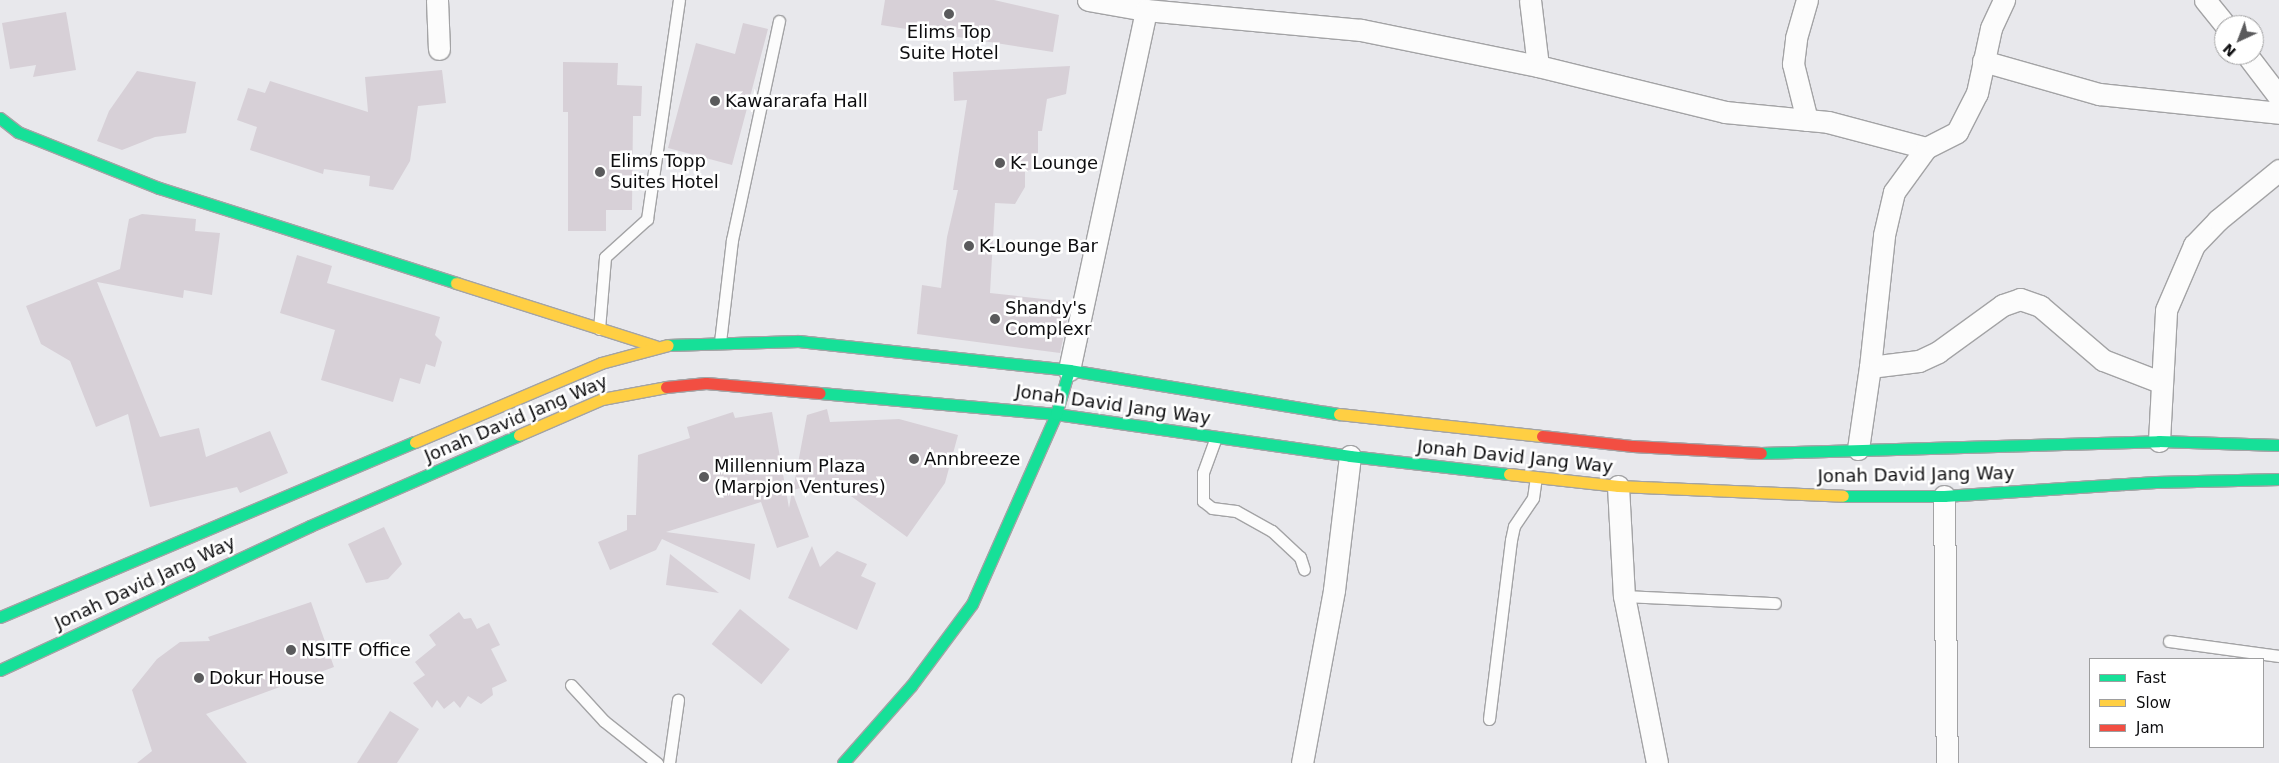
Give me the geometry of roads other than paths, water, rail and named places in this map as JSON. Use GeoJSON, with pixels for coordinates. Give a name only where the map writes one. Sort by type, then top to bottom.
{"type":"FeatureCollection","features":[{"type":"Feature","properties":{"kind":"main road"},"geometry":{"type":"LineString","coordinates":[[0,118],[9,131],[159,188],[550,311],[599,330],[655,346]]}},
{"type":"Feature","properties":{"kind":"main road"},"geometry":{"type":"LineString","coordinates":[[0,617],[601,363],[655,346],[720,342],[800,341],[1069,370],[1360,417],[1633,446],[1757,452],[2158,440],[2279,445]]}},
{"type":"Feature","properties":{"kind":"main road"},"geometry":{"type":"LineString","coordinates":[[843,763],[910,686],[972,604],[1056,414],[1069,370]]}},
{"type":"Feature","properties":{"kind":"main road","name":"Jonah David Jang Way"},"geometry":{"type":"LineString","coordinates":[[0,670],[310,526],[602,399],[644,388],[706,383],[1056,414],[1350,456],[1618,486],[1854,496],[1944,496],[2156,482],[2279,478]]}},
{"type":"Feature","properties":{"kind":"street"},"geometry":{"type":"LineString","coordinates":[[437,0],[439,49]]}},
{"type":"Feature","properties":{"kind":"street"},"geometry":{"type":"LineString","coordinates":[[1088,0],[1146,10],[1361,30],[1538,66],[1725,112],[1828,122],[1926,148]]}},
{"type":"Feature","properties":{"kind":"street"},"geometry":{"type":"LineString","coordinates":[[1530,0],[1538,66]]}},
{"type":"Feature","properties":{"kind":"street"},"geometry":{"type":"LineString","coordinates":[[1807,0],[1796,38],[1793,64],[1807,120]]}},
{"type":"Feature","properties":{"kind":"street"},"geometry":{"type":"LineString","coordinates":[[1858,449],[1870,367],[1884,235],[1894,192],[1926,148],[1957,132],[1977,93],[1991,28],[2004,0]]}},
{"type":"Feature","properties":{"kind":"street"},"geometry":{"type":"LineString","coordinates":[[2205,0],[2217,15]]}},
{"type":"Feature","properties":{"kind":"street"},"geometry":{"type":"LineString","coordinates":[[1069,370],[1146,10]]}},
{"type":"Feature","properties":{"kind":"street"},"geometry":{"type":"LineString","coordinates":[[1983,61],[2099,94],[2279,113]]}},
{"type":"Feature","properties":{"kind":"street"},"geometry":{"type":"LineString","coordinates":[[2255,65],[2279,97]]}},
{"type":"Feature","properties":{"kind":"street"},"geometry":{"type":"LineString","coordinates":[[2158,440],[2160,382],[2166,310],[2194,245],[2218,220],[2279,170]]}},
{"type":"Feature","properties":{"kind":"street"},"geometry":{"type":"LineString","coordinates":[[1870,367],[1919,360],[1938,352],[2003,305],[2020,299],[2040,306],[2103,360],[2160,382]]}},
{"type":"Feature","properties":{"kind":"street"},"geometry":{"type":"LineString","coordinates":[[1302,763],[1334,590],[1350,456]]}},
{"type":"Feature","properties":{"kind":"street"},"geometry":{"type":"LineString","coordinates":[[1618,486],[1624,596],[1657,763]]}},
{"type":"Feature","properties":{"kind":"street"},"geometry":{"type":"LineString","coordinates":[[1944,496],[1947,763]]}},
{"type":"Feature","properties":{"kind":"lane"},"geometry":{"type":"LineString","coordinates":[[599,330],[605,257],[647,219],[679,0]]}},
{"type":"Feature","properties":{"kind":"lane"},"geometry":{"type":"LineString","coordinates":[[720,342],[732,240],[779,21]]}},
{"type":"Feature","properties":{"kind":"lane"},"geometry":{"type":"LineString","coordinates":[[1216,437],[1204,473],[1203,501],[1212,508],[1236,512],[1272,530],[1300,557],[1304,569]]}},
{"type":"Feature","properties":{"kind":"lane"},"geometry":{"type":"LineString","coordinates":[[1489,719],[1511,540],[1514,526],[1533,498],[1536,477]]}},
{"type":"Feature","properties":{"kind":"lane"},"geometry":{"type":"LineString","coordinates":[[1624,596],[1775,603]]}},
{"type":"Feature","properties":{"kind":"lane"},"geometry":{"type":"LineString","coordinates":[[2169,641],[2279,656]]}},
{"type":"Feature","properties":{"kind":"lane"},"geometry":{"type":"LineString","coordinates":[[571,685],[604,722],[657,763]]}},
{"type":"Feature","properties":{"kind":"lane"},"geometry":{"type":"LineString","coordinates":[[670,763],[678,700]]}},
{"type":"Feature","properties":{"kind":"place","name":"Elims Top Suite Hotel"},"geometry":{"type":"Point","coordinates":[949,14]}},
{"type":"Feature","properties":{"kind":"place","name":"Kawararafa Hall"},"geometry":{"type":"Point","coordinates":[715,101]}},
{"type":"Feature","properties":{"kind":"place","name":"K- Lounge"},"geometry":{"type":"Point","coordinates":[1000,163]}},
{"type":"Feature","properties":{"kind":"place","name":"Elims Topp Suites Hotel"},"geometry":{"type":"Point","coordinates":[600,172]}},
{"type":"Feature","properties":{"kind":"place","name":"K-Lounge Bar"},"geometry":{"type":"Point","coordinates":[969,246]}},
{"type":"Feature","properties":{"kind":"place","name":"Shandy's Complexr"},"geometry":{"type":"Point","coordinates":[995,319]}},
{"type":"Feature","properties":{"kind":"place","name":"Annbreeze"},"geometry":{"type":"Point","coordinates":[914,459]}},
{"type":"Feature","properties":{"kind":"place","name":"Millennium Plaza (Marpjon Ventures)"},"geometry":{"type":"Point","coordinates":[704,477]}},
{"type":"Feature","properties":{"kind":"place","name":"NSITF Office"},"geometry":{"type":"Point","coordinates":[291,650]}},
{"type":"Feature","properties":{"kind":"place","name":"Dokur House"},"geometry":{"type":"Point","coordinates":[199,678]}}]}
